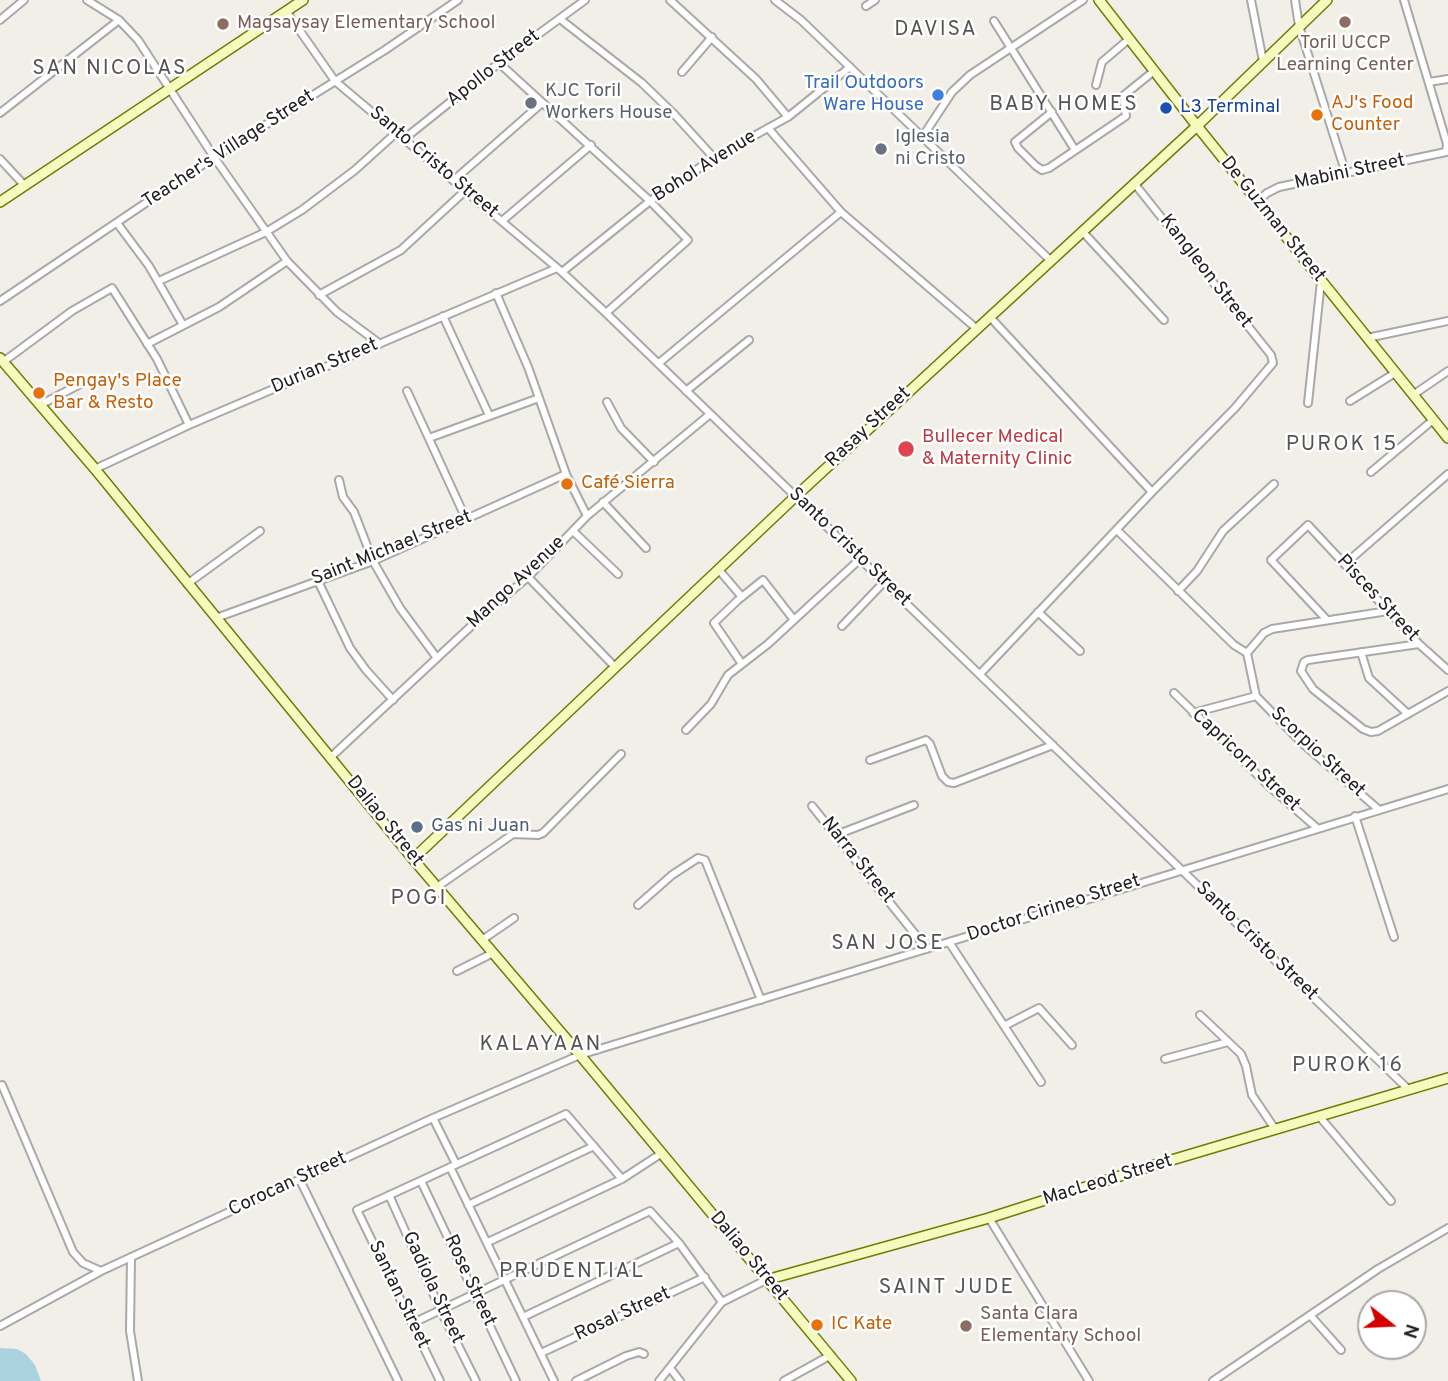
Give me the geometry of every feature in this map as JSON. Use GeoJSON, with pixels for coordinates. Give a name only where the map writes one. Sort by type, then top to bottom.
{"type":"FeatureCollection","features":[{"type":"Feature","properties":{"kind":"street"},"geometry":{"type":"LineString","coordinates":[[0,20],[24,0]]}},
{"type":"Feature","properties":{"kind":"street"},"geometry":{"type":"LineString","coordinates":[[88,0],[119,20],[138,40],[214,157],[287,261],[337,312],[380,344]]}},
{"type":"Feature","properties":{"kind":"street"},"geometry":{"type":"LineString","coordinates":[[0,202],[303,0]]}},
{"type":"Feature","properties":{"kind":"street","name":"Teacher's Village Street"},"geometry":{"type":"LineString","coordinates":[[0,301],[214,157],[458,0]]}},
{"type":"Feature","properties":{"kind":"street","name":"Apollo Street"},"geometry":{"type":"LineString","coordinates":[[404,139],[584,0]]}},
{"type":"Feature","properties":{"kind":"street"},"geometry":{"type":"LineString","coordinates":[[670,0],[756,79],[788,117]]}},
{"type":"Feature","properties":{"kind":"street"},"geometry":{"type":"LineString","coordinates":[[775,0],[801,20],[1050,261]]}},
{"type":"Feature","properties":{"kind":"street"},"geometry":{"type":"LineString","coordinates":[[866,6],[875,0]]}},
{"type":"Feature","properties":{"kind":"street"},"geometry":{"type":"LineString","coordinates":[[923,136],[952,92],[970,75],[1083,0]]}},
{"type":"Feature","properties":{"kind":"street"},"geometry":{"type":"LineString","coordinates":[[1251,0],[1263,61]]}},
{"type":"Feature","properties":{"kind":"street"},"geometry":{"type":"LineString","coordinates":[[1295,0],[1299,26],[1346,174]]}},
{"type":"Feature","properties":{"kind":"street","name":"Rasay Street"},"geometry":{"type":"LineString","coordinates":[[413,859],[796,496],[1197,126],[1327,0]]}},
{"type":"Feature","properties":{"kind":"street"},"geometry":{"type":"LineString","coordinates":[[1404,0],[1447,150]]}},
{"type":"Feature","properties":{"kind":"street","name":"De Guzman Street"},"geometry":{"type":"LineString","coordinates":[[1101,1],[1257,202],[1448,438]]}},
{"type":"Feature","properties":{"kind":"street","name":"Santo Cristo Street"},"geometry":{"type":"LineString","coordinates":[[286,11],[335,81],[560,270],[606,313],[1409,1090]]}},
{"type":"Feature","properties":{"kind":"street"},"geometry":{"type":"LineString","coordinates":[[560,19],[642,83],[714,158]]}},
{"type":"Feature","properties":{"kind":"street"},"geometry":{"type":"LineString","coordinates":[[0,113],[119,20]]}},
{"type":"Feature","properties":{"kind":"street"},"geometry":{"type":"LineString","coordinates":[[994,21],[1075,150]]}},
{"type":"Feature","properties":{"kind":"street"},"geometry":{"type":"LineString","coordinates":[[682,72],[712,37]]}},
{"type":"Feature","properties":{"kind":"street"},"geometry":{"type":"LineString","coordinates":[[1096,85],[1102,62],[1129,39]]}},
{"type":"Feature","properties":{"kind":"street"},"geometry":{"type":"LineString","coordinates":[[499,63],[591,145],[688,240],[606,313]]}},
{"type":"Feature","properties":{"kind":"street","name":"Bohol Avenue"},"geometry":{"type":"LineString","coordinates":[[560,270],[650,201],[714,158],[788,117],[850,67]]}},
{"type":"Feature","properties":{"kind":"street"},"geometry":{"type":"LineString","coordinates":[[1052,113],[1015,142],[1016,147],[1042,170],[1049,168],[1126,116],[1123,96],[1154,71]]}},
{"type":"Feature","properties":{"kind":"street"},"geometry":{"type":"LineString","coordinates":[[1429,82],[1448,79]]}},
{"type":"Feature","properties":{"kind":"street"},"geometry":{"type":"LineString","coordinates":[[454,180],[542,103]]}},
{"type":"Feature","properties":{"kind":"street"},"geometry":{"type":"LineString","coordinates":[[768,128],[841,212],[977,329]]}},
{"type":"Feature","properties":{"kind":"street"},"geometry":{"type":"LineString","coordinates":[[159,281],[266,232],[334,187],[397,132]]}},
{"type":"Feature","properties":{"kind":"street"},"geometry":{"type":"LineString","coordinates":[[502,221],[591,145]]}},
{"type":"Feature","properties":{"kind":"street","name":"Mabini Street"},"geometry":{"type":"LineString","coordinates":[[1257,202],[1279,187],[1442,154],[1447,150]]}},
{"type":"Feature","properties":{"kind":"street"},"geometry":{"type":"LineString","coordinates":[[0,159],[26,186]]}},
{"type":"Feature","properties":{"kind":"street","name":"Kangleon Street"},"geometry":{"type":"LineString","coordinates":[[1135,183],[1271,355],[1273,363],[1235,408],[1152,492]]}},
{"type":"Feature","properties":{"kind":"street"},"geometry":{"type":"LineString","coordinates":[[319,295],[401,250],[466,190]]}},
{"type":"Feature","properties":{"kind":"street"},"geometry":{"type":"LineString","coordinates":[[659,363],[841,212]]}},
{"type":"Feature","properties":{"kind":"street"},"geometry":{"type":"LineString","coordinates":[[117,223],[159,281],[183,325]]}},
{"type":"Feature","properties":{"kind":"street"},"geometry":{"type":"LineString","coordinates":[[1082,231],[1164,320]]}},
{"type":"Feature","properties":{"kind":"street"},"geometry":{"type":"LineString","coordinates":[[147,344],[219,307],[287,261]]}},
{"type":"Feature","properties":{"kind":"street","name":"Durian Street"},"geometry":{"type":"LineString","coordinates":[[95,469],[189,425],[496,293],[560,270]]}},
{"type":"Feature","properties":{"kind":"street"},"geometry":{"type":"LineString","coordinates":[[1308,403],[1321,281]]}},
{"type":"Feature","properties":{"kind":"street"},"geometry":{"type":"LineString","coordinates":[[2,360],[72,311],[112,288],[157,359],[189,425]]}},
{"type":"Feature","properties":{"kind":"street"},"geometry":{"type":"LineString","coordinates":[[496,293],[539,398],[566,474],[587,516]]}},
{"type":"Feature","properties":{"kind":"street"},"geometry":{"type":"LineString","coordinates":[[443,316],[489,415]]}},
{"type":"Feature","properties":{"kind":"street"},"geometry":{"type":"LineString","coordinates":[[980,674],[1152,492],[990,317]]}},
{"type":"Feature","properties":{"kind":"street"},"geometry":{"type":"LineString","coordinates":[[1367,338],[1448,321]]}},
{"type":"Feature","properties":{"kind":"street"},"geometry":{"type":"LineString","coordinates":[[686,391],[749,340]]}},
{"type":"Feature","properties":{"kind":"street","name":"Daliao Street"},"geometry":{"type":"LineString","coordinates":[[2,360],[95,469],[413,859],[852,1381]]}},
{"type":"Feature","properties":{"kind":"street"},"geometry":{"type":"LineString","coordinates":[[1413,395],[1448,371]]}},
{"type":"Feature","properties":{"kind":"street"},"geometry":{"type":"LineString","coordinates":[[1350,401],[1395,373]]}},
{"type":"Feature","properties":{"kind":"street"},"geometry":{"type":"LineString","coordinates":[[40,405],[86,381]]}},
{"type":"Feature","properties":{"kind":"street"},"geometry":{"type":"LineString","coordinates":[[407,391],[466,519]]}},
{"type":"Feature","properties":{"kind":"street"},"geometry":{"type":"LineString","coordinates":[[429,438],[539,398]]}},
{"type":"Feature","properties":{"kind":"street"},"geometry":{"type":"LineString","coordinates":[[607,402],[621,428],[654,462]]}},
{"type":"Feature","properties":{"kind":"street","name":"Mango Avenue"},"geometry":{"type":"LineString","coordinates":[[331,757],[528,577],[587,516],[709,415]]}},
{"type":"Feature","properties":{"kind":"street"},"geometry":{"type":"LineString","coordinates":[[1371,472],[1433,420]]}},
{"type":"Feature","properties":{"kind":"street","name":"Saint Michael Street"},"geometry":{"type":"LineString","coordinates":[[216,618],[373,561],[566,474]]}},
{"type":"Feature","properties":{"kind":"street"},"geometry":{"type":"LineString","coordinates":[[1345,564],[1448,474]]}},
{"type":"Feature","properties":{"kind":"street"},"geometry":{"type":"LineString","coordinates":[[339,480],[343,498],[354,512],[373,561],[400,608],[437,658]]}},
{"type":"Feature","properties":{"kind":"street"},"geometry":{"type":"LineString","coordinates":[[1178,591],[1197,572],[1223,531],[1274,484]]}},
{"type":"Feature","properties":{"kind":"street"},"geometry":{"type":"LineString","coordinates":[[603,502],[646,548]]}},
{"type":"Feature","properties":{"kind":"street","name":"Pisces Street"},"geometry":{"type":"LineString","coordinates":[[1327,620],[1271,560],[1308,525],[1419,644],[1448,670]]}},
{"type":"Feature","properties":{"kind":"street"},"geometry":{"type":"LineString","coordinates":[[1116,530],[1234,645],[1247,653],[1256,696],[1193,713]]}},
{"type":"Feature","properties":{"kind":"street"},"geometry":{"type":"LineString","coordinates":[[187,584],[260,531]]}},
{"type":"Feature","properties":{"kind":"street"},"geometry":{"type":"LineString","coordinates":[[573,531],[618,574]]}},
{"type":"Feature","properties":{"kind":"street"},"geometry":{"type":"LineString","coordinates":[[686,730],[711,704],[728,675],[794,620],[860,559]]}},
{"type":"Feature","properties":{"kind":"street"},"geometry":{"type":"LineString","coordinates":[[719,570],[742,597]]}},
{"type":"Feature","properties":{"kind":"street"},"geometry":{"type":"LineString","coordinates":[[528,577],[615,667]]}},
{"type":"Feature","properties":{"kind":"street"},"geometry":{"type":"LineString","coordinates":[[742,664],[714,623],[742,597],[763,580],[794,620]]}},
{"type":"Feature","properties":{"kind":"street"},"geometry":{"type":"LineString","coordinates":[[318,581],[350,648],[393,700]]}},
{"type":"Feature","properties":{"kind":"street"},"geometry":{"type":"LineString","coordinates":[[842,626],[884,582]]}},
{"type":"Feature","properties":{"kind":"street"},"geometry":{"type":"LineString","coordinates":[[1247,653],[1268,631],[1388,611]]}},
{"type":"Feature","properties":{"kind":"street"},"geometry":{"type":"LineString","coordinates":[[1038,612],[1080,651]]}},
{"type":"Feature","properties":{"kind":"street"},"geometry":{"type":"LineString","coordinates":[[1419,644],[1308,660],[1301,671],[1313,689],[1363,729],[1371,732],[1378,731],[1448,691]]}},
{"type":"Feature","properties":{"kind":"street"},"geometry":{"type":"LineString","coordinates":[[1361,652],[1369,678],[1408,714]]}},
{"type":"Feature","properties":{"kind":"street","name":"Capricorn Street"},"geometry":{"type":"LineString","coordinates":[[1174,693],[1270,787],[1317,828]]}},
{"type":"Feature","properties":{"kind":"street","name":"Scorpio Street"},"geometry":{"type":"LineString","coordinates":[[1256,696],[1309,750],[1378,809]]}},
{"type":"Feature","properties":{"kind":"street"},"geometry":{"type":"LineString","coordinates":[[870,760],[926,740],[942,776],[948,782],[954,783],[1053,745]]}},
{"type":"Feature","properties":{"kind":"street"},"geometry":{"type":"LineString","coordinates":[[437,887],[513,834],[543,833],[621,754]]}},
{"type":"Feature","properties":{"kind":"street","name":"Doctor Cirineo Street"},"geometry":{"type":"LineString","coordinates":[[580,1055],[1448,789]]}},
{"type":"Feature","properties":{"kind":"street"},"geometry":{"type":"LineString","coordinates":[[836,835],[914,805]]}},
{"type":"Feature","properties":{"kind":"street","name":"Narra Street"},"geometry":{"type":"LineString","coordinates":[[812,806],[927,949]]}},
{"type":"Feature","properties":{"kind":"street"},"geometry":{"type":"LineString","coordinates":[[1355,816],[1394,937]]}},
{"type":"Feature","properties":{"kind":"street"},"geometry":{"type":"LineString","coordinates":[[638,905],[672,875],[698,858],[705,860],[761,1000]]}},
{"type":"Feature","properties":{"kind":"street"},"geometry":{"type":"LineString","coordinates":[[482,940],[514,918]]}},
{"type":"Feature","properties":{"kind":"street"},"geometry":{"type":"LineString","coordinates":[[949,942],[1041,1082]]}},
{"type":"Feature","properties":{"kind":"street"},"geometry":{"type":"LineString","coordinates":[[457,971],[493,953]]}},
{"type":"Feature","properties":{"kind":"street"},"geometry":{"type":"LineString","coordinates":[[1004,1026],[1039,1008],[1072,1045]]}},
{"type":"Feature","properties":{"kind":"street"},"geometry":{"type":"LineString","coordinates":[[1200,1015],[1244,1059],[1252,1095],[1275,1129]]}},
{"type":"Feature","properties":{"kind":"street"},"geometry":{"type":"LineString","coordinates":[[1165,1059],[1228,1042]]}},
{"type":"Feature","properties":{"kind":"street","name":"Corocan Street"},"geometry":{"type":"LineString","coordinates":[[0,1326],[101,1270],[433,1118],[580,1055]]}},
{"type":"Feature","properties":{"kind":"street","name":"MacLeod Street"},"geometry":{"type":"LineString","coordinates":[[766,1280],[989,1218],[1448,1078]]}},
{"type":"Feature","properties":{"kind":"street"},"geometry":{"type":"LineString","coordinates":[[2,1084],[73,1252],[83,1263],[101,1270]]}},
{"type":"Feature","properties":{"kind":"street"},"geometry":{"type":"LineString","coordinates":[[389,1195],[566,1114],[622,1179]]}},
{"type":"Feature","properties":{"kind":"street"},"geometry":{"type":"LineString","coordinates":[[1319,1116],[1391,1200]]}},
{"type":"Feature","properties":{"kind":"street"},"geometry":{"type":"LineString","coordinates":[[433,1118],[468,1205],[554,1381]]}},
{"type":"Feature","properties":{"kind":"street"},"geometry":{"type":"LineString","coordinates":[[468,1205],[594,1146]]}},
{"type":"Feature","properties":{"kind":"street"},"geometry":{"type":"LineString","coordinates":[[488,1242],[622,1179],[662,1153]]}},
{"type":"Feature","properties":{"kind":"street"},"geometry":{"type":"LineString","coordinates":[[300,1180],[398,1381]]}},
{"type":"Feature","properties":{"kind":"street","name":"Rose Street"},"geometry":{"type":"LineString","coordinates":[[421,1181],[516,1381]]}},
{"type":"Feature","properties":{"kind":"street","name":"Santan Street"},"geometry":{"type":"LineString","coordinates":[[389,1195],[356,1210],[440,1381]]}},
{"type":"Feature","properties":{"kind":"street","name":"Gadiola Street"},"geometry":{"type":"LineString","coordinates":[[389,1195],[476,1381]]}},
{"type":"Feature","properties":{"kind":"street"},"geometry":{"type":"LineString","coordinates":[[412,1323],[650,1211],[679,1243],[722,1301]]}},
{"type":"Feature","properties":{"kind":"street"},"geometry":{"type":"LineString","coordinates":[[989,1218],[1089,1381]]}},
{"type":"Feature","properties":{"kind":"street"},"geometry":{"type":"LineString","coordinates":[[1213,1381],[1378,1269],[1448,1228]]}},
{"type":"Feature","properties":{"kind":"street"},"geometry":{"type":"LineString","coordinates":[[523,1317],[679,1243]]}},
{"type":"Feature","properties":{"kind":"street"},"geometry":{"type":"LineString","coordinates":[[131,1257],[130,1331],[138,1381]]}},
{"type":"Feature","properties":{"kind":"street","name":"Rosal Street"},"geometry":{"type":"LineString","coordinates":[[541,1353],[705,1277]]}},
{"type":"Feature","properties":{"kind":"street"},"geometry":{"type":"LineString","coordinates":[[659,1381],[722,1301],[766,1280]]}},
{"type":"Feature","properties":{"kind":"street"},"geometry":{"type":"LineString","coordinates":[[1310,1315],[1340,1350]]}},
{"type":"Feature","properties":{"kind":"street"},"geometry":{"type":"LineString","coordinates":[[576,1381],[626,1356],[639,1352],[643,1354]]}},
{"type":"Feature","properties":{"kind":"street"},"geometry":{"type":"LineString","coordinates":[[785,1381],[831,1355]]}},
{"type":"Feature","properties":{"kind":"street"},"geometry":{"type":"LineString","coordinates":[[670,1368],[680,1381]]}},
{"type":"Feature","properties":{"kind":"water"},"geometry":{"type":"Polygon","coordinates":[[[0,1348],[17,1349],[26,1354],[35,1365],[41,1381],[0,1381],[0,1348]]]}},
{"type":"Feature","properties":{"kind":"place","name":"Toril UCCP Learning Center"},"geometry":{"type":"Point","coordinates":[1345,22]}},
{"type":"Feature","properties":{"kind":"place","name":"Magsaysay Elementary School"},"geometry":{"type":"Point","coordinates":[223,24]}},
{"type":"Feature","properties":{"kind":"place","name":"Trail Outdoors Ware House"},"geometry":{"type":"Point","coordinates":[938,95]}},
{"type":"Feature","properties":{"kind":"place","name":"KJC Toril Workers House"},"geometry":{"type":"Point","coordinates":[531,103]}},
{"type":"Feature","properties":{"kind":"place","name":"L3 Terminal"},"geometry":{"type":"Point","coordinates":[1166,108]}},
{"type":"Feature","properties":{"kind":"place","name":"AJ's Food Counter"},"geometry":{"type":"Point","coordinates":[1317,115]}},
{"type":"Feature","properties":{"kind":"place","name":"Iglesia ni Cristo"},"geometry":{"type":"Point","coordinates":[881,149]}},
{"type":"Feature","properties":{"kind":"place","name":"Pengay's Place Bar & Resto"},"geometry":{"type":"Point","coordinates":[39,393]}},
{"type":"Feature","properties":{"kind":"place","name":"Bullecer Medical & Maternity Clinic"},"geometry":{"type":"Point","coordinates":[906,449]}},
{"type":"Feature","properties":{"kind":"place","name":"Café Sierra"},"geometry":{"type":"Point","coordinates":[567,484]}},
{"type":"Feature","properties":{"kind":"place","name":"Gas ni Juan"},"geometry":{"type":"Point","coordinates":[417,827]}},
{"type":"Feature","properties":{"kind":"place","name":"IC Kate"},"geometry":{"type":"Point","coordinates":[817,1325]}},
{"type":"Feature","properties":{"kind":"place","name":"Santa Clara Elementary School"},"geometry":{"type":"Point","coordinates":[966,1326]}},
{"type":"Feature","properties":{"kind":"district","name":"DAVISA"},"geometry":{"type":"Point","coordinates":[936,31]}},
{"type":"Feature","properties":{"kind":"district","name":"SAN NICOLAS"},"geometry":{"type":"Point","coordinates":[110,70]}},
{"type":"Feature","properties":{"kind":"district","name":"BABY HOMES"},"geometry":{"type":"Point","coordinates":[1064,106]}},
{"type":"Feature","properties":{"kind":"district","name":"PUROK 15"},"geometry":{"type":"Point","coordinates":[1342,446]}},
{"type":"Feature","properties":{"kind":"district","name":"POGI"},"geometry":{"type":"Point","coordinates":[419,900]}},
{"type":"Feature","properties":{"kind":"district","name":"SAN JOSE"},"geometry":{"type":"Point","coordinates":[888,945]}},
{"type":"Feature","properties":{"kind":"district","name":"KALAYAAN"},"geometry":{"type":"Point","coordinates":[541,1046]}},
{"type":"Feature","properties":{"kind":"district","name":"PUROK 16"},"geometry":{"type":"Point","coordinates":[1348,1067]}},
{"type":"Feature","properties":{"kind":"district","name":"PRUDENTIAL"},"geometry":{"type":"Point","coordinates":[572,1273]}},
{"type":"Feature","properties":{"kind":"district","name":"SAINT JUDE"},"geometry":{"type":"Point","coordinates":[947,1289]}}]}
